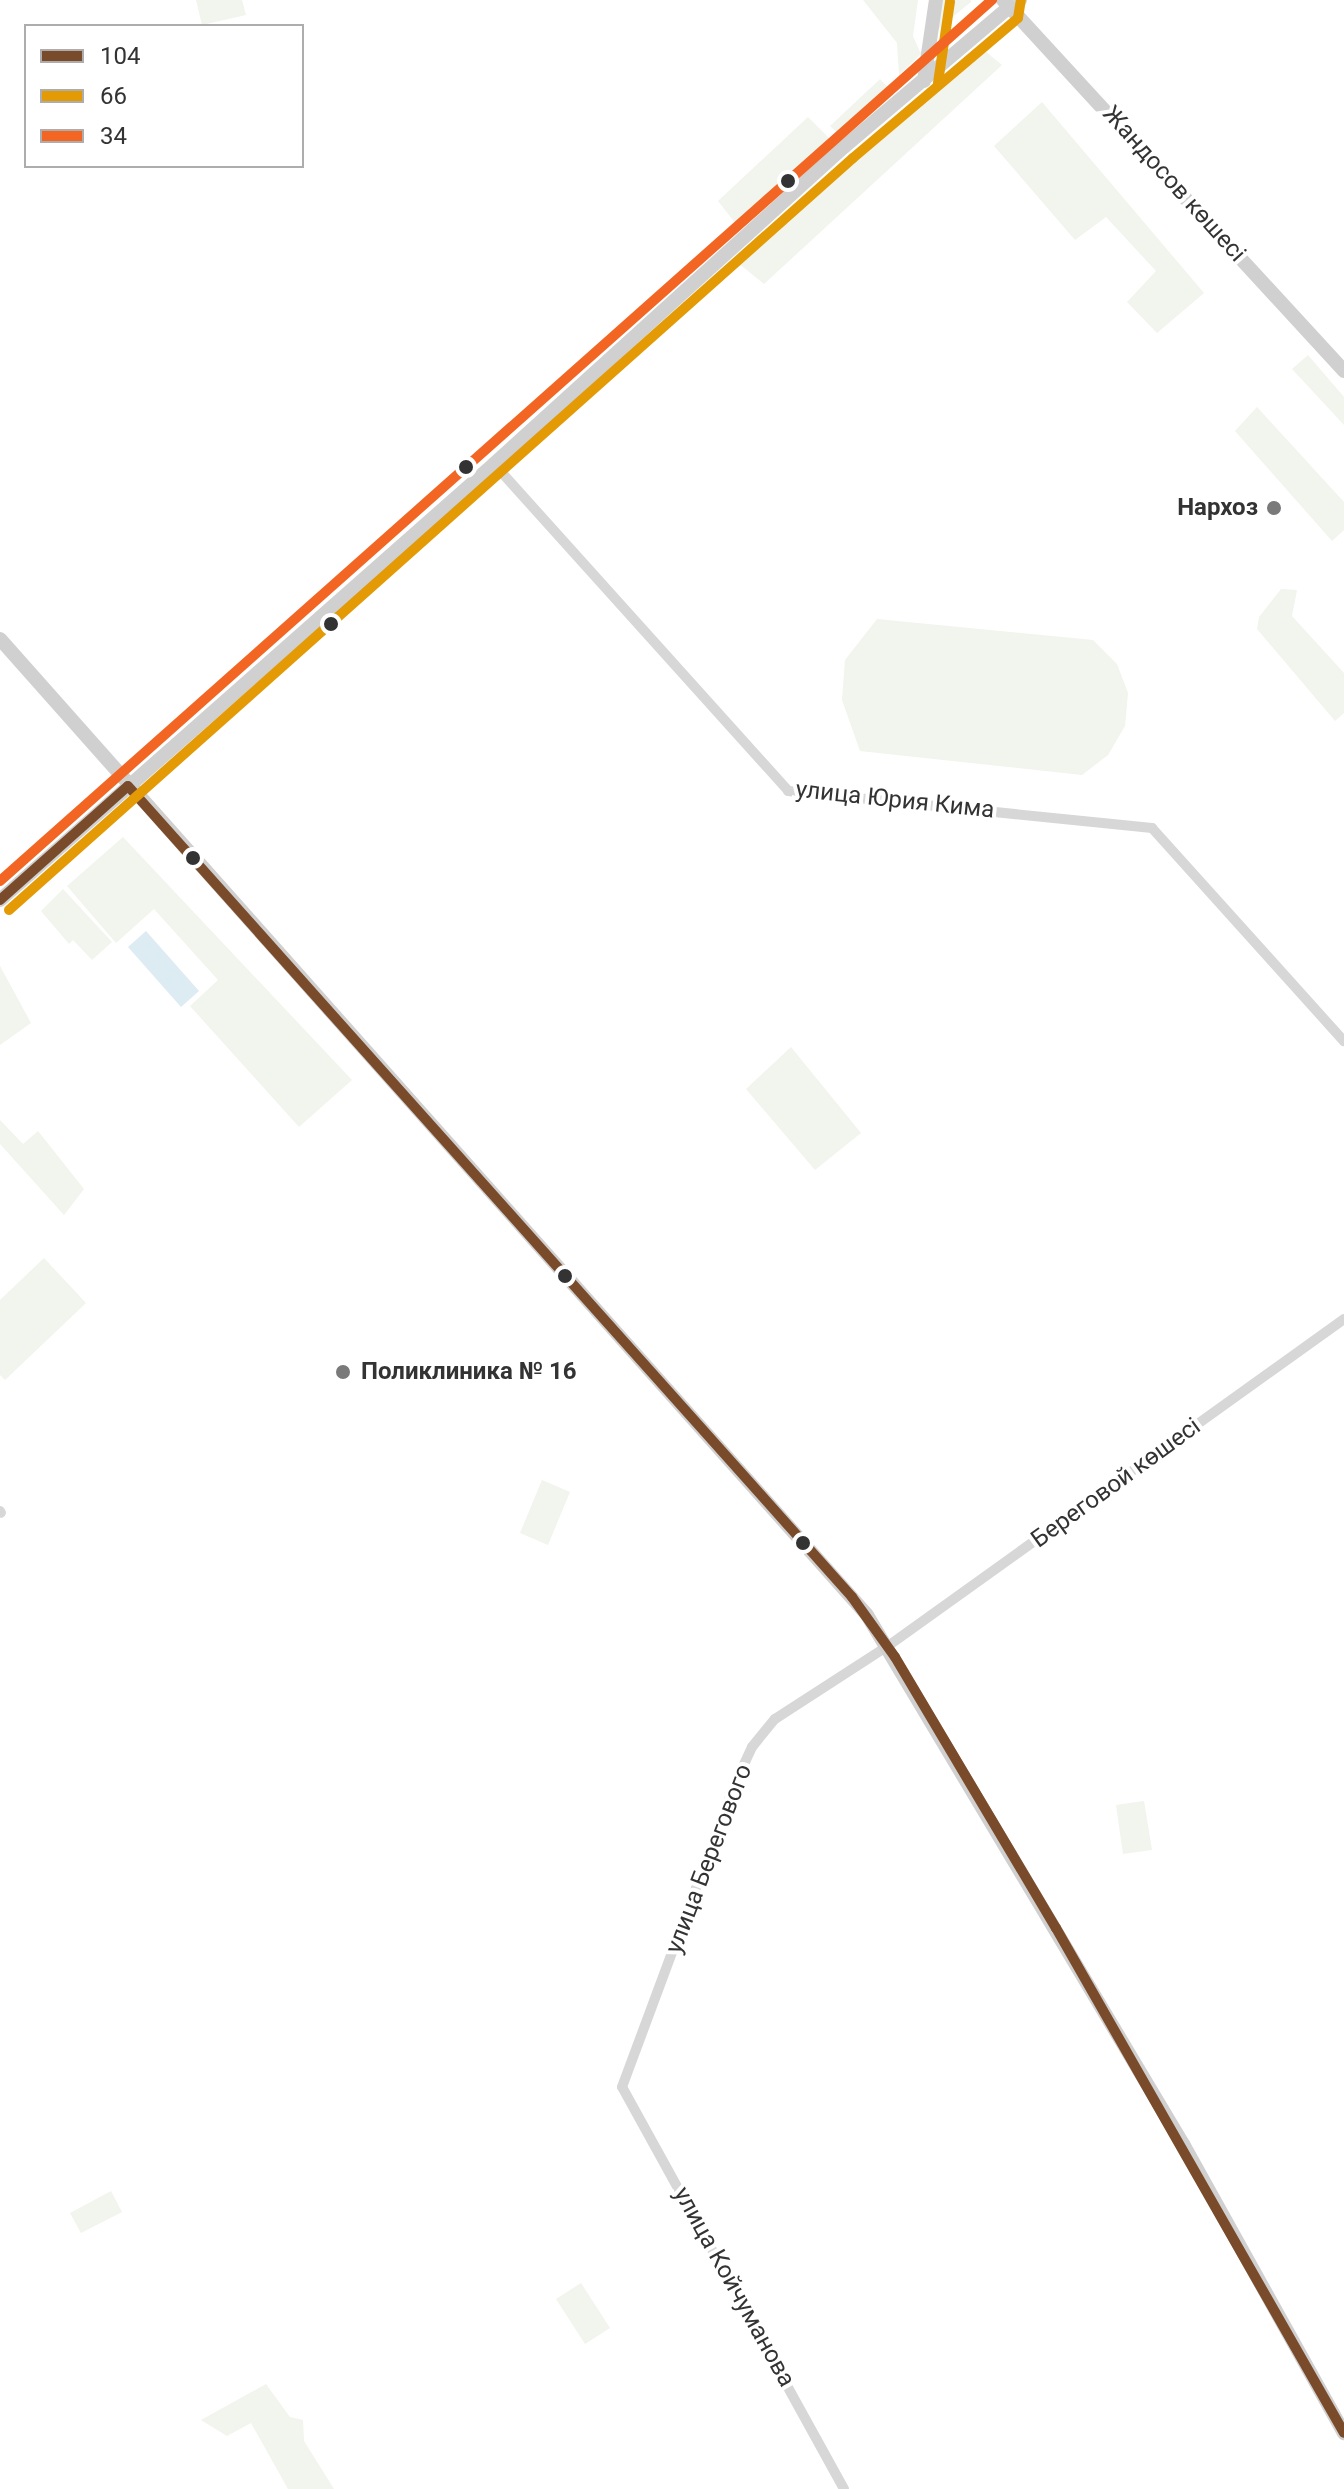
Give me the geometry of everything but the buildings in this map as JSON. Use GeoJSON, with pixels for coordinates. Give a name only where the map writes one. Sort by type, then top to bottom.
{"type":"FeatureCollection","features":[{"type":"Feature","properties":{"kind":"main road"},"geometry":{"type":"LineString","coordinates":[[924,81],[936,0]]}},
{"type":"Feature","properties":{"kind":"main road"},"geometry":{"type":"LineString","coordinates":[[0,900],[1012,2]]}},
{"type":"Feature","properties":{"kind":"main road","name":"Жандосов көшесі"},"geometry":{"type":"LineString","coordinates":[[1012,2],[1344,371]]}},
{"type":"Feature","properties":{"kind":"main road"},"geometry":{"type":"LineString","coordinates":[[0,639],[852,1597],[888,1646],[1056,1928],[1344,2433]]}},
{"type":"Feature","properties":{"kind":"street","name":"улица Юрия Кима"},"geometry":{"type":"LineString","coordinates":[[494,464],[788,791],[1152,828],[1344,1041]]}},
{"type":"Feature","properties":{"kind":"street","name":"Береговой көшесі"},"geometry":{"type":"LineString","coordinates":[[888,1646],[1344,1319]]}},
{"type":"Feature","properties":{"kind":"street","name":"улица Берегового"},"geometry":{"type":"LineString","coordinates":[[622,2087],[752,1747],[789,1708],[888,1646]]}},
{"type":"Feature","properties":{"kind":"street","name":"улица Койчуманова"},"geometry":{"type":"LineString","coordinates":[[622,2087],[844,2489]]}},
{"type":"Feature","properties":{"kind":"shaded area"},"geometry":{"type":"Polygon","coordinates":[[[196,0],[242,0],[246,15],[202,24],[196,0]]]}},
{"type":"Feature","properties":{"kind":"shaded area"},"geometry":{"type":"Polygon","coordinates":[[[863,0],[918,0],[913,36],[921,54],[899,75],[897,43],[863,0]]]}},
{"type":"Feature","properties":{"kind":"shaded area"},"geometry":{"type":"Polygon","coordinates":[[[938,0],[971,0],[971,2],[937,30],[938,0]]]}},
{"type":"Feature","properties":{"kind":"shaded area"},"geometry":{"type":"Polygon","coordinates":[[[980,47],[1002,65],[764,284],[737,262],[980,47]]]}},
{"type":"Feature","properties":{"kind":"shaded area"},"geometry":{"type":"Polygon","coordinates":[[[880,79],[894,94],[843,138],[830,126],[880,79]]]}},
{"type":"Feature","properties":{"kind":"shaded area"},"geometry":{"type":"Polygon","coordinates":[[[1042,102],[1204,293],[1157,333],[1127,302],[1156,271],[1106,217],[1075,240],[994,146],[1042,102]]]}},
{"type":"Feature","properties":{"kind":"shaded area"},"geometry":{"type":"Polygon","coordinates":[[[808,117],[835,144],[746,225],[736,224],[718,201],[808,117]]]}},
{"type":"Feature","properties":{"kind":"shaded area"},"geometry":{"type":"Polygon","coordinates":[[[1308,355],[1344,397],[1344,425],[1292,369],[1308,355]]]}},
{"type":"Feature","properties":{"kind":"shaded area"},"geometry":{"type":"Polygon","coordinates":[[[1257,407],[1344,502],[1344,530],[1332,541],[1235,431],[1257,407]]]}},
{"type":"Feature","properties":{"kind":"shaded area"},"geometry":{"type":"Polygon","coordinates":[[[1281,589],[1297,590],[1292,616],[1344,673],[1344,713],[1335,721],[1257,629],[1259,617],[1281,589]]]}},
{"type":"Feature","properties":{"kind":"shaded area"},"geometry":{"type":"Polygon","coordinates":[[[877,619],[1093,640],[1117,664],[1128,693],[1125,726],[1108,755],[1082,775],[860,751],[842,700],[845,660],[877,619]]]}},
{"type":"Feature","properties":{"kind":"shaded area"},"geometry":{"type":"Polygon","coordinates":[[[123,837],[352,1080],[299,1127],[190,1006],[218,980],[154,909],[116,943],[67,886],[123,837]]]}},
{"type":"Feature","properties":{"kind":"shaded area"},"geometry":{"type":"Polygon","coordinates":[[[63,889],[112,942],[92,960],[73,940],[69,944],[41,911],[63,889]]]}},
{"type":"Feature","properties":{"kind":"shaded area"},"geometry":{"type":"Polygon","coordinates":[[[146,931],[199,991],[181,1007],[128,947],[146,931]]]}},
{"type":"Feature","properties":{"kind":"shaded area"},"geometry":{"type":"Polygon","coordinates":[[[0,966],[31,1023],[0,1045],[0,966]]]}},
{"type":"Feature","properties":{"kind":"shaded area"},"geometry":{"type":"Polygon","coordinates":[[[791,1047],[861,1133],[815,1170],[746,1089],[791,1047]]]}},
{"type":"Feature","properties":{"kind":"shaded area"},"geometry":{"type":"Polygon","coordinates":[[[0,1120],[23,1144],[38,1131],[84,1189],[64,1215],[0,1144],[0,1120]]]}},
{"type":"Feature","properties":{"kind":"shaded area"},"geometry":{"type":"Polygon","coordinates":[[[44,1258],[86,1303],[5,1380],[0,1375],[0,1300],[44,1258]]]}},
{"type":"Feature","properties":{"kind":"shaded area"},"geometry":{"type":"Polygon","coordinates":[[[542,1480],[570,1492],[548,1545],[520,1533],[542,1480]]]}},
{"type":"Feature","properties":{"kind":"shaded area"},"geometry":{"type":"Polygon","coordinates":[[[1144,1801],[1152,1850],[1123,1854],[1116,1805],[1144,1801]]]}},
{"type":"Feature","properties":{"kind":"shaded area"},"geometry":{"type":"Polygon","coordinates":[[[111,2191],[122,2212],[81,2233],[70,2213],[111,2191]]]}},
{"type":"Feature","properties":{"kind":"shaded area"},"geometry":{"type":"Polygon","coordinates":[[[581,2283],[610,2328],[585,2344],[556,2299],[581,2283]]]}},
{"type":"Feature","properties":{"kind":"shaded area"},"geometry":{"type":"Polygon","coordinates":[[[266,2384],[290,2417],[303,2420],[304,2441],[334,2489],[288,2489],[251,2423],[227,2436],[201,2420],[266,2384]]]}},
{"type":"Feature","properties":{"kind":"transit line","name":"34"},"geometry":{"type":"LineString","coordinates":[[0,881],[992,0]]}},
{"type":"Feature","properties":{"kind":"transit line","name":"66"},"geometry":{"type":"LineString","coordinates":[[9,910],[853,158],[1018,18],[1021,0]]}},
{"type":"Feature","properties":{"kind":"transit line","name":"66"},"geometry":{"type":"LineString","coordinates":[[938,83],[950,2]]}},
{"type":"Feature","properties":{"kind":"transit line","name":"104"},"geometry":{"type":"LineString","coordinates":[[0,900],[128,786],[852,1597],[895,1657],[1056,1928],[1344,2433]]}},
{"type":"Feature","properties":{"kind":"place","name":"Нархоз"},"geometry":{"type":"Point","coordinates":[1274,508]}},
{"type":"Feature","properties":{"kind":"place","name":"Поликлиника № 16"},"geometry":{"type":"Point","coordinates":[343,1372]}}]}
